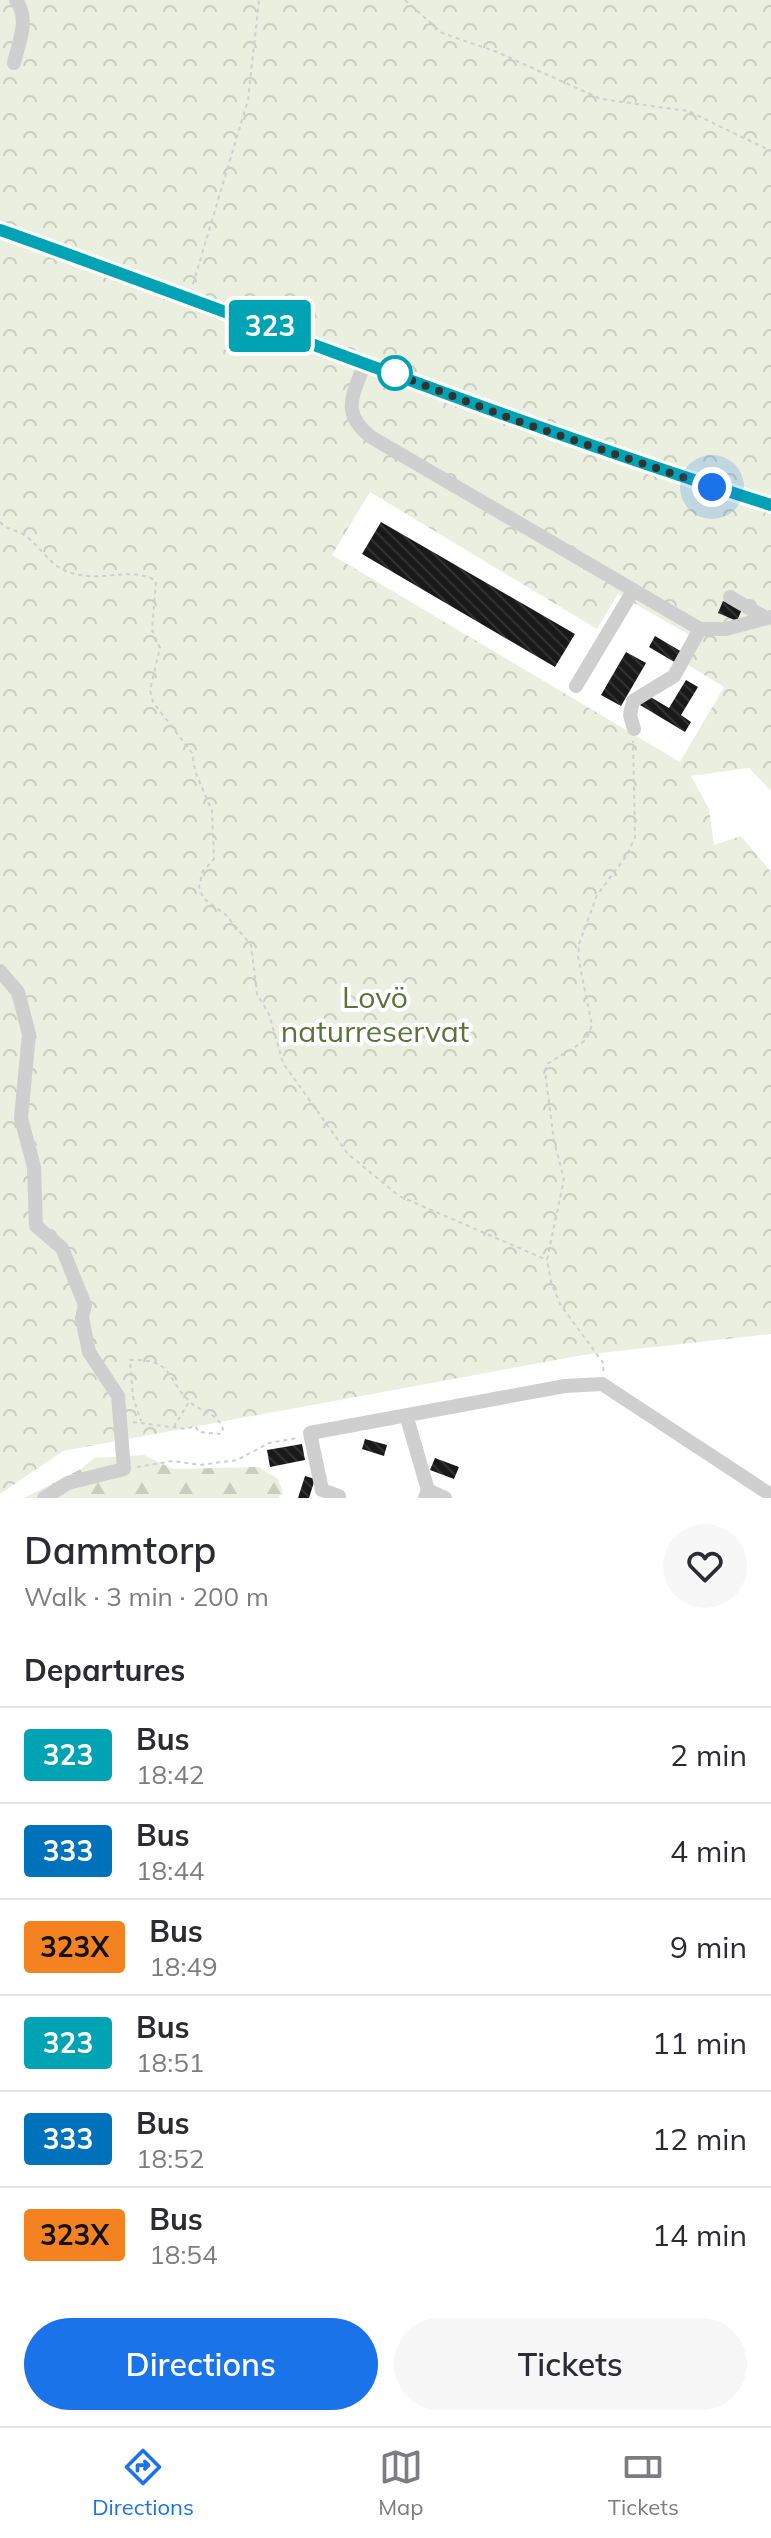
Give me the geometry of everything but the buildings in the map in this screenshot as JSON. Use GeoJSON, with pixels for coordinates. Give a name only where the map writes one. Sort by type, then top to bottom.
{"type":"FeatureCollection","features":[{"type":"Feature","properties":{"kind":"street"},"geometry":{"type":"LineString","coordinates":[[14,63],[24,23],[24,11],[16,0]]}},
{"type":"Feature","properties":{"kind":"street"},"geometry":{"type":"LineString","coordinates":[[0,230],[190,297],[520,422],[771,505]]}},
{"type":"Feature","properties":{"kind":"street"},"geometry":{"type":"LineString","coordinates":[[365,362],[350,407],[358,426],[700,629],[726,629],[768,618]]}},
{"type":"Feature","properties":{"kind":"street"},"geometry":{"type":"LineString","coordinates":[[576,686],[633,591]]}},
{"type":"Feature","properties":{"kind":"street"},"geometry":{"type":"LineString","coordinates":[[730,597],[768,618]]}},
{"type":"Feature","properties":{"kind":"street"},"geometry":{"type":"LineString","coordinates":[[634,729],[630,715],[633,701],[674,676],[700,629]]}},
{"type":"Feature","properties":{"kind":"street"},"geometry":{"type":"LineString","coordinates":[[0,971],[18,992],[29,1034],[21,1118],[34,1167],[36,1226],[62,1248],[85,1305],[82,1318],[89,1352],[118,1396],[122,1423],[124,1469],[68,1483],[44,1498]]}},
{"type":"Feature","properties":{"kind":"street"},"geometry":{"type":"LineString","coordinates":[[339,1496],[322,1490],[310,1433],[407,1418],[565,1386],[602,1384],[771,1495]]}},
{"type":"Feature","properties":{"kind":"street"},"geometry":{"type":"LineString","coordinates":[[407,1418],[427,1494],[445,1498]]}},
{"type":"Feature","properties":{"kind":"path"},"geometry":{"type":"LineString","coordinates":[[190,297],[248,100],[259,0]]}},
{"type":"Feature","properties":{"kind":"path"},"geometry":{"type":"LineString","coordinates":[[405,0],[442,33],[497,52],[601,99],[688,111],[771,151]]}},
{"type":"Feature","properties":{"kind":"path"},"geometry":{"type":"LineString","coordinates":[[0,522],[6,529],[26,535],[49,563],[86,576],[143,573],[156,581],[152,630],[160,648],[150,690],[153,702],[192,753],[195,771],[212,811],[214,859],[203,871],[199,886],[203,898],[226,915],[251,945],[257,994],[269,1014],[283,1063],[331,1133],[348,1154],[399,1196],[547,1260]]}},
{"type":"Feature","properties":{"kind":"path"},"geometry":{"type":"LineString","coordinates":[[602,1384],[604,1364],[560,1304],[547,1260],[564,1179],[554,1141],[545,1071],[547,1064],[586,1040],[592,1025],[578,957],[579,944],[597,895],[627,855],[635,837],[631,765],[634,729]]}},
{"type":"Feature","properties":{"kind":"path"},"geometry":{"type":"LineString","coordinates":[[122,1423],[141,1421],[174,1427],[195,1426],[199,1432],[221,1434],[223,1425],[212,1412],[189,1402],[170,1371],[155,1362],[130,1360],[133,1397],[141,1421]]}},
{"type":"Feature","properties":{"kind":"path"},"geometry":{"type":"LineString","coordinates":[[174,1427],[189,1402]]}},
{"type":"Feature","properties":{"kind":"path"},"geometry":{"type":"LineString","coordinates":[[124,1469],[173,1461],[200,1465],[237,1460],[269,1443],[293,1440],[310,1433]]}},
{"type":"Feature","properties":{"kind":"green space","name":"Lovö naturreservat"},"geometry":{"type":"Polygon","coordinates":[[[0,0],[771,0],[771,791],[749,768],[691,776],[709,809],[714,845],[741,836],[771,872],[771,1334],[583,1355],[63,1451],[0,1494],[0,0]],[[370,492],[332,555],[680,762],[724,687],[688,665],[700,641],[618,594],[597,629],[370,492]]]}},
{"type":"Feature","properties":{"kind":"green space"},"geometry":{"type":"Polygon","coordinates":[[[144,1455],[173,1469],[259,1467],[278,1479],[283,1493],[278,1498],[24,1498],[81,1469],[94,1458],[144,1455]]]}},
{"type":"Feature","properties":{"kind":"bus line","name":"323"},"geometry":{"type":"LineString","coordinates":[[0,230],[219,308],[520,422],[771,505]]}},
{"type":"Feature","properties":{"kind":"route"},"geometry":{"type":"LineString","coordinates":[[395,373],[390,372],[520,422],[712,487]]}}]}
